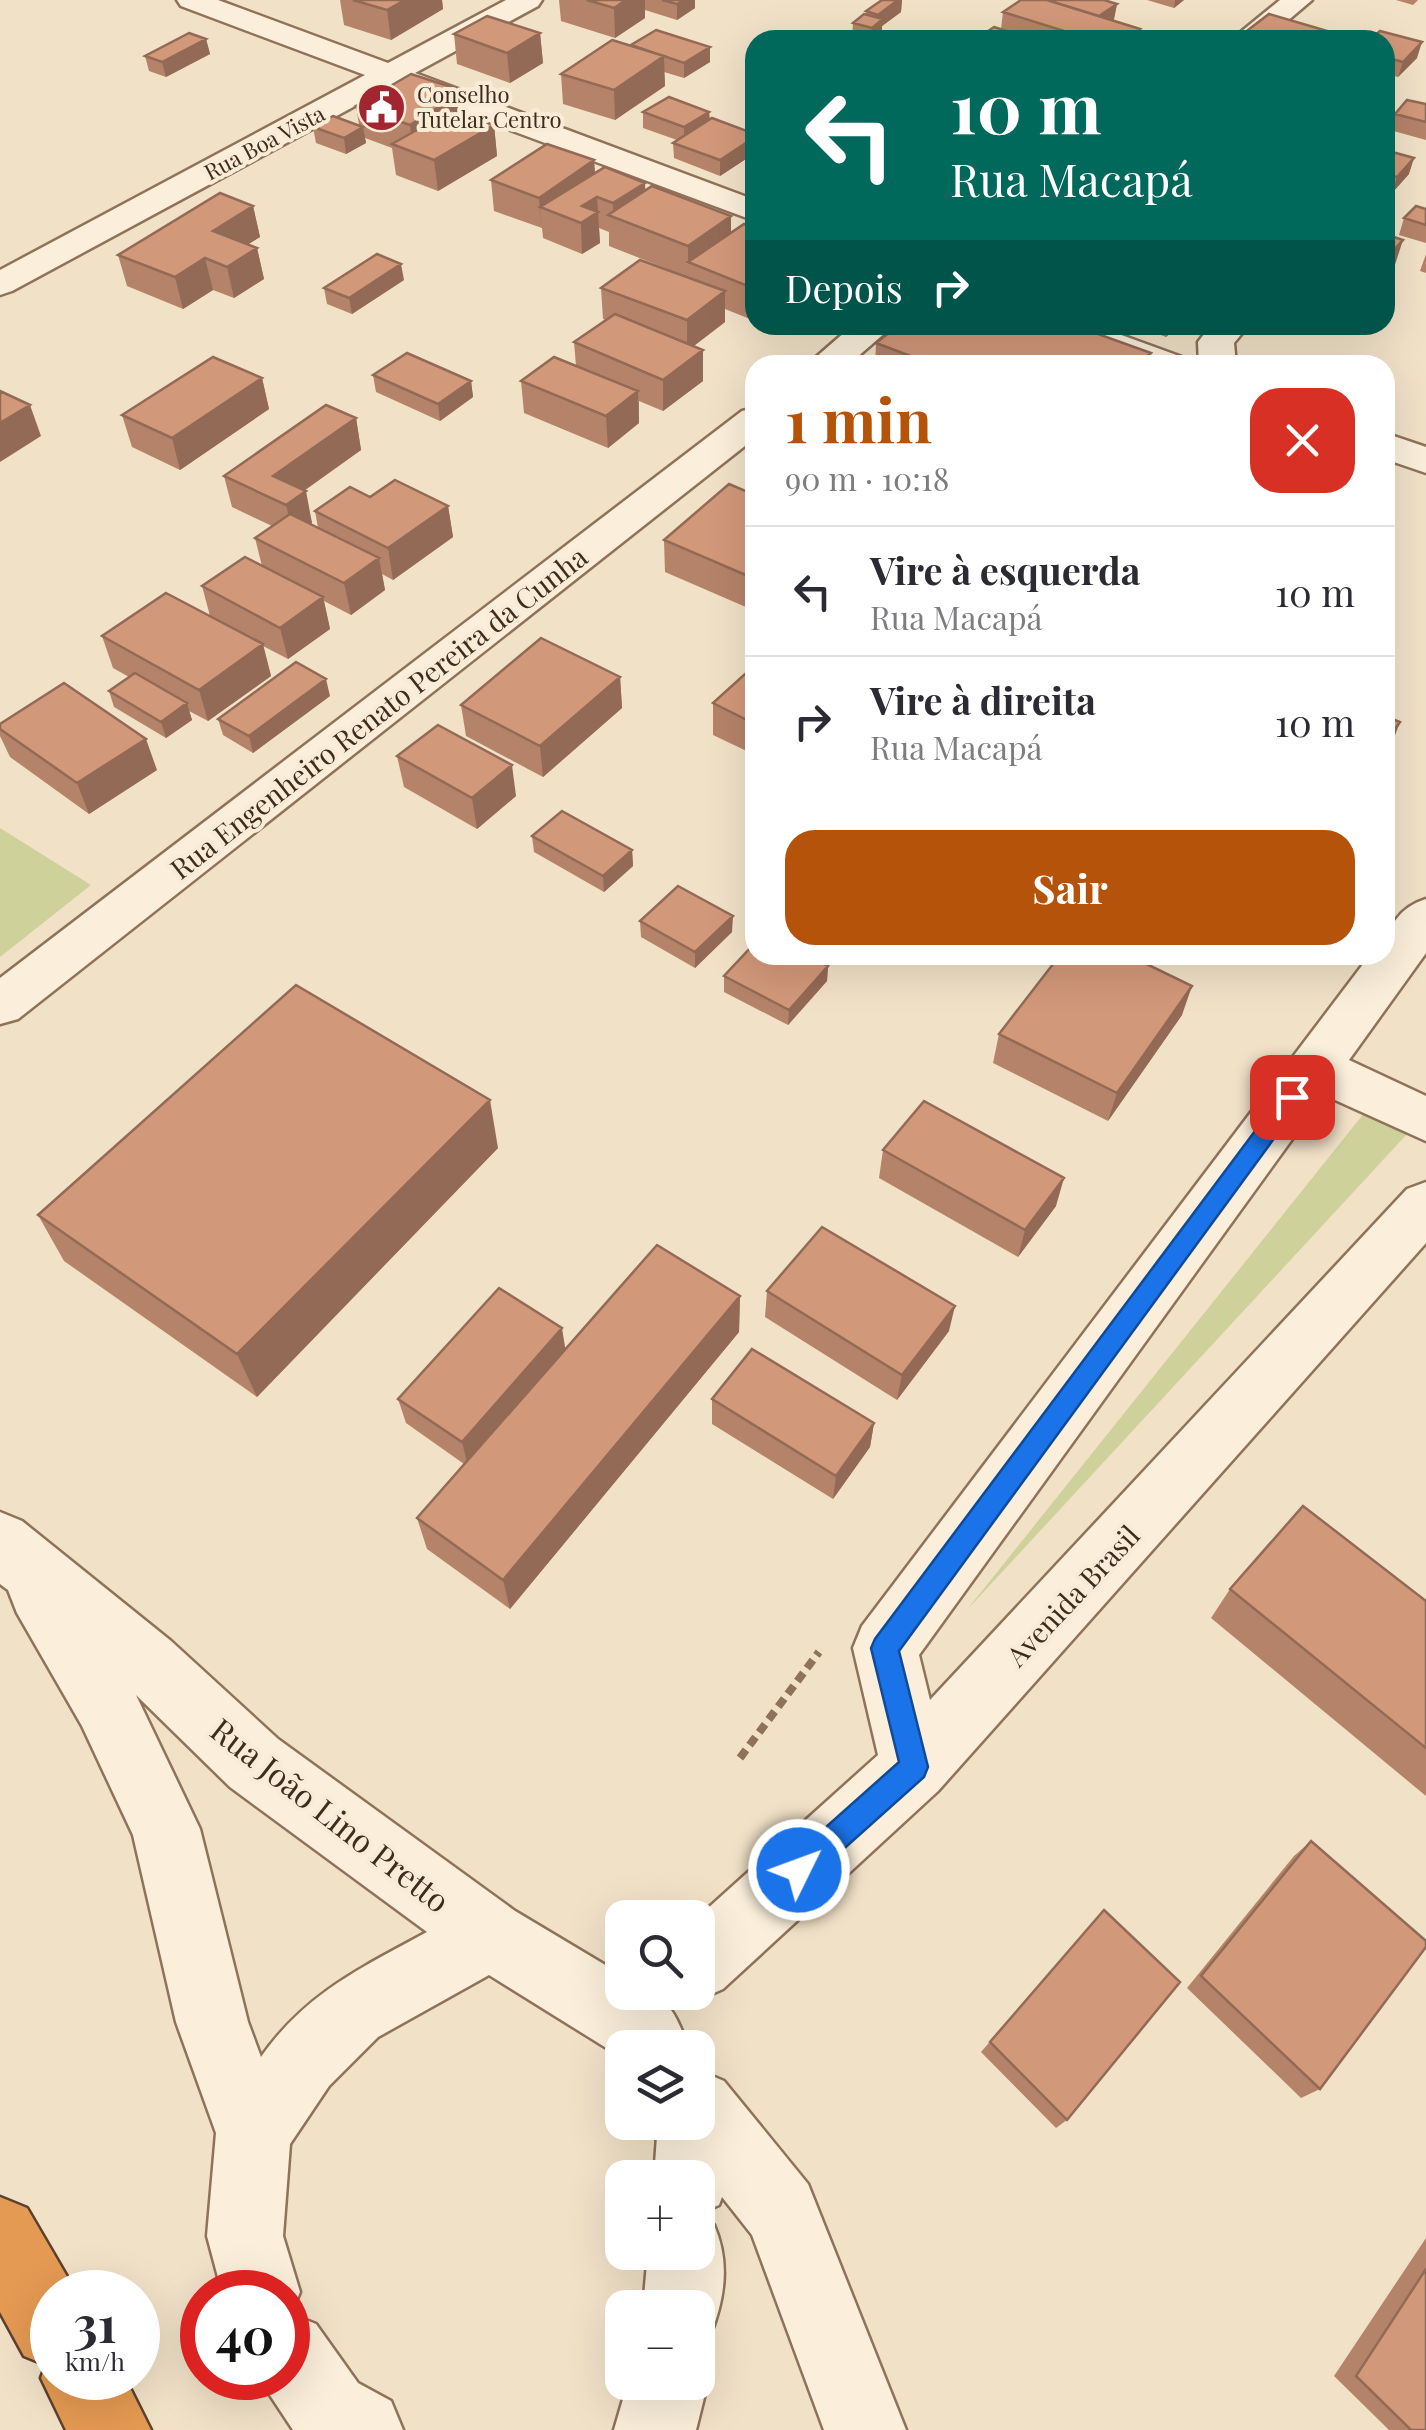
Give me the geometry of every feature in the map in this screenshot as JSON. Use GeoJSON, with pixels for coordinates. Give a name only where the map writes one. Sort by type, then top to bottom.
{"type":"FeatureCollection","features":[{"type":"Feature","properties":{"kind":"highway"},"geometry":{"type":"LineString","coordinates":[[0,2235],[30,2289]]}},
{"type":"Feature","properties":{"kind":"highway"},"geometry":{"type":"LineString","coordinates":[[93,2400],[110,2430]]}},
{"type":"Feature","properties":{"kind":"street"},"geometry":{"type":"LineString","coordinates":[[191,0],[745,207]]}},
{"type":"Feature","properties":{"kind":"street","name":"Rua Boa Vista"},"geometry":{"type":"LineString","coordinates":[[0,284],[528,0]]}},
{"type":"Feature","properties":{"kind":"street"},"geometry":{"type":"LineString","coordinates":[[1259,30],[1298,0]]}},
{"type":"Feature","properties":{"kind":"street"},"geometry":{"type":"LineString","coordinates":[[838,355],[863,335]]}},
{"type":"Feature","properties":{"kind":"street"},"geometry":{"type":"LineString","coordinates":[[1089,335],[1142,355]]}},
{"type":"Feature","properties":{"kind":"street","name":"Rua Engenheiro Renato Pereira da Cunha"},"geometry":{"type":"LineString","coordinates":[[0,1005],[745,427]]}},
{"type":"Feature","properties":{"kind":"street"},"geometry":{"type":"LineString","coordinates":[[1395,450],[1426,461]]}},
{"type":"Feature","properties":{"kind":"street"},"geometry":{"type":"LineString","coordinates":[[1395,959],[1426,917]]}},
{"type":"Feature","properties":{"kind":"street"},"geometry":{"type":"LineString","coordinates":[[914,1767],[884,1648],[1390,965]]}},
{"type":"Feature","properties":{"kind":"street"},"geometry":{"type":"LineString","coordinates":[[1315,1067],[1426,1120]]}},
{"type":"Feature","properties":{"kind":"street","name":"Avenida Brasil"},"geometry":{"type":"LineString","coordinates":[[715,1948],[914,1767],[1426,1206]]}},
{"type":"Feature","properties":{"kind":"street","name":"Rua João Lino Pretto"},"geometry":{"type":"LineString","coordinates":[[11,1552],[148,1663],[254,1762],[490,1936],[651,2021]]}},
{"type":"Feature","properties":{"kind":"street","name":"Rua João Lino Pretto"},"geometry":{"type":"LineString","coordinates":[[11,1552],[105,1703],[166,1829],[212,2022],[253,2133]]}},
{"type":"Feature","properties":{"kind":"street"},"geometry":{"type":"LineString","coordinates":[[255,2270],[245,2236],[253,2133],[302,2060],[353,2012],[490,1936]]}},
{"type":"Feature","properties":{"kind":"street"},"geometry":{"type":"LineString","coordinates":[[715,2128],[781,2211],[865,2430]]}},
{"type":"Feature","properties":{"kind":"street"},"geometry":{"type":"LineString","coordinates":[[310,2384],[329,2412],[362,2430]]}},
{"type":"Feature","properties":{"kind":"street"},"geometry":{"type":"LineString","coordinates":[[655,2430],[663,2400]]}},
{"type":"Feature","properties":{"kind":"green space"},"geometry":{"type":"Polygon","coordinates":[[[0,828],[91,885],[0,957],[0,828]]]}},
{"type":"Feature","properties":{"kind":"green space"},"geometry":{"type":"Polygon","coordinates":[[[1365,1112],[1408,1133],[966,1611],[1365,1112]]]}},
{"type":"Feature","properties":{"kind":"building"},"geometry":{"type":"Polygon","coordinates":[[[353,0],[405,0],[387,10],[353,0]]]}},
{"type":"Feature","properties":{"kind":"building"},"geometry":{"type":"Polygon","coordinates":[[[587,0],[626,0],[614,8],[587,0]]]}},
{"type":"Feature","properties":{"kind":"building"},"geometry":{"type":"Polygon","coordinates":[[[882,0],[898,0],[878,15],[866,11],[882,0]]]}},
{"type":"Feature","properties":{"kind":"building"},"geometry":{"type":"Polygon","coordinates":[[[1021,0],[1047,0],[1140,29],[1061,30],[1003,12],[1021,0]]]}},
{"type":"Feature","properties":{"kind":"building"},"geometry":{"type":"Polygon","coordinates":[[[1047,0],[1104,0],[1117,4],[1099,16],[1047,0]]]}},
{"type":"Feature","properties":{"kind":"building"},"geometry":{"type":"Polygon","coordinates":[[[864,14],[883,19],[872,28],[853,23],[864,14]]]}},
{"type":"Feature","properties":{"kind":"building"},"geometry":{"type":"Polygon","coordinates":[[[1269,14],[1324,30],[1248,30],[1269,14]]]}},
{"type":"Feature","properties":{"kind":"building"},"geometry":{"type":"Polygon","coordinates":[[[487,16],[540,33],[507,53],[454,34],[487,16]]]}},
{"type":"Feature","properties":{"kind":"building"},"geometry":{"type":"Polygon","coordinates":[[[656,30],[710,47],[684,63],[631,45],[656,30]]]}},
{"type":"Feature","properties":{"kind":"building"},"geometry":{"type":"Polygon","coordinates":[[[189,33],[206,39],[162,62],[145,56],[189,33]]]}},
{"type":"Feature","properties":{"kind":"building"},"geometry":{"type":"Polygon","coordinates":[[[1395,35],[1422,42],[1403,62],[1395,60],[1395,35]]]}},
{"type":"Feature","properties":{"kind":"building"},"geometry":{"type":"Polygon","coordinates":[[[612,40],[664,56],[614,90],[561,74],[612,40]]]}},
{"type":"Feature","properties":{"kind":"building"},"geometry":{"type":"Polygon","coordinates":[[[411,74],[464,91],[410,125],[356,106],[411,74]]]}},
{"type":"Feature","properties":{"kind":"building"},"geometry":{"type":"Polygon","coordinates":[[[669,97],[709,112],[684,127],[643,112],[669,97]]]}},
{"type":"Feature","properties":{"kind":"building"},"geometry":{"type":"Polygon","coordinates":[[[1407,100],[1426,104],[1426,122],[1395,114],[1407,100]]]}},
{"type":"Feature","properties":{"kind":"building"},"geometry":{"type":"Polygon","coordinates":[[[452,110],[494,125],[434,160],[392,144],[452,110]]]}},
{"type":"Feature","properties":{"kind":"building"},"geometry":{"type":"Polygon","coordinates":[[[333,116],[363,127],[344,138],[313,127],[333,116]]]}},
{"type":"Feature","properties":{"kind":"building"},"geometry":{"type":"Polygon","coordinates":[[[712,118],[745,130],[745,144],[720,160],[673,143],[712,118]]]}},
{"type":"Feature","properties":{"kind":"building"},"geometry":{"type":"Polygon","coordinates":[[[547,144],[594,160],[539,198],[491,180],[547,144]]]}},
{"type":"Feature","properties":{"kind":"building"},"geometry":{"type":"Polygon","coordinates":[[[1395,153],[1414,158],[1397,177],[1395,153]]]}},
{"type":"Feature","properties":{"kind":"building"},"geometry":{"type":"Polygon","coordinates":[[[605,167],[645,183],[613,203],[597,197],[582,206],[598,212],[581,223],[540,207],[605,167]]]}},
{"type":"Feature","properties":{"kind":"building"},"geometry":{"type":"Polygon","coordinates":[[[652,186],[731,216],[688,246],[608,215],[652,186]]]}},
{"type":"Feature","properties":{"kind":"building"},"geometry":{"type":"Polygon","coordinates":[[[220,193],[253,206],[213,231],[257,248],[227,267],[205,258],[175,277],[118,255],[220,193]]]}},
{"type":"Feature","properties":{"kind":"building"},"geometry":{"type":"Polygon","coordinates":[[[1416,206],[1426,209],[1426,225],[1404,218],[1416,206]]]}},
{"type":"Feature","properties":{"kind":"building"},"geometry":{"type":"Polygon","coordinates":[[[744,224],[745,224],[745,285],[688,262],[744,224]]]}},
{"type":"Feature","properties":{"kind":"building"},"geometry":{"type":"Polygon","coordinates":[[[377,254],[401,264],[349,298],[324,288],[377,254]]]}},
{"type":"Feature","properties":{"kind":"building"},"geometry":{"type":"Polygon","coordinates":[[[640,260],[725,291],[687,320],[601,288],[640,260]]]}},
{"type":"Feature","properties":{"kind":"building"},"geometry":{"type":"Polygon","coordinates":[[[615,314],[703,350],[663,380],[574,342],[615,314]]]}},
{"type":"Feature","properties":{"kind":"building"},"geometry":{"type":"Polygon","coordinates":[[[886,335],[1101,335],[1151,353],[908,355],[876,343],[886,335]]]}},
{"type":"Feature","properties":{"kind":"building"},"geometry":{"type":"Polygon","coordinates":[[[407,353],[471,381],[438,404],[373,375],[407,353]]]}},
{"type":"Feature","properties":{"kind":"building"},"geometry":{"type":"Polygon","coordinates":[[[213,357],[262,378],[172,438],[122,415],[213,357]]]}},
{"type":"Feature","properties":{"kind":"building"},"geometry":{"type":"Polygon","coordinates":[[[554,357],[638,391],[606,416],[521,381],[554,357]]]}},
{"type":"Feature","properties":{"kind":"building"},"geometry":{"type":"Polygon","coordinates":[[[0,391],[30,405],[0,423],[0,391]]]}},
{"type":"Feature","properties":{"kind":"building"},"geometry":{"type":"Polygon","coordinates":[[[326,405],[356,418],[273,476],[306,491],[286,505],[224,476],[326,405]]]}},
{"type":"Feature","properties":{"kind":"building"},"geometry":{"type":"Polygon","coordinates":[[[395,480],[448,506],[388,548],[315,511],[350,487],[370,497],[395,480]]]}},
{"type":"Feature","properties":{"kind":"building"},"geometry":{"type":"Polygon","coordinates":[[[729,484],[745,491],[745,575],[664,540],[729,484]]]}},
{"type":"Feature","properties":{"kind":"building"},"geometry":{"type":"Polygon","coordinates":[[[290,514],[379,558],[344,583],[255,538],[290,514]]]}},
{"type":"Feature","properties":{"kind":"building"},"geometry":{"type":"Polygon","coordinates":[[[245,557],[323,597],[280,628],[202,586],[245,557]]]}},
{"type":"Feature","properties":{"kind":"building"},"geometry":{"type":"Polygon","coordinates":[[[166,593],[263,644],[199,690],[102,636],[166,593]]]}},
{"type":"Feature","properties":{"kind":"building"},"geometry":{"type":"Polygon","coordinates":[[[541,638],[620,677],[540,746],[461,705],[541,638]]]}},
{"type":"Feature","properties":{"kind":"building"},"geometry":{"type":"Polygon","coordinates":[[[296,662],[326,679],[249,736],[218,719],[296,662]]]}},
{"type":"Feature","properties":{"kind":"building"},"geometry":{"type":"Polygon","coordinates":[[[135,673],[187,703],[161,722],[109,691],[135,673]]]}},
{"type":"Feature","properties":{"kind":"building"},"geometry":{"type":"Polygon","coordinates":[[[745,674],[745,719],[713,703],[745,674]]]}},
{"type":"Feature","properties":{"kind":"building"},"geometry":{"type":"Polygon","coordinates":[[[64,683],[146,739],[77,783],[0,729],[0,724],[64,683]]]}},
{"type":"Feature","properties":{"kind":"building"},"geometry":{"type":"Polygon","coordinates":[[[438,725],[512,765],[472,798],[397,756],[438,725]]]}},
{"type":"Feature","properties":{"kind":"building"},"geometry":{"type":"Polygon","coordinates":[[[562,811],[632,850],[603,876],[532,836],[562,811]]]}},
{"type":"Feature","properties":{"kind":"building"},"geometry":{"type":"Polygon","coordinates":[[[678,886],[733,916],[695,952],[640,921],[678,886]]]}},
{"type":"Feature","properties":{"kind":"building"},"geometry":{"type":"Polygon","coordinates":[[[745,954],[745,965],[828,966],[789,1010],[724,976],[745,954]]]}},
{"type":"Feature","properties":{"kind":"building"},"geometry":{"type":"Polygon","coordinates":[[[1052,965],[1149,965],[1192,986],[1117,1093],[999,1034],[1052,965]]]}},
{"type":"Feature","properties":{"kind":"building"},"geometry":{"type":"Polygon","coordinates":[[[296,985],[490,1100],[237,1354],[38,1215],[296,985]]]}},
{"type":"Feature","properties":{"kind":"building"},"geometry":{"type":"Polygon","coordinates":[[[924,1101],[1064,1178],[1025,1230],[883,1150],[924,1101]]]}},
{"type":"Feature","properties":{"kind":"building"},"geometry":{"type":"Polygon","coordinates":[[[822,1227],[955,1306],[902,1375],[767,1291],[822,1227]]]}},
{"type":"Feature","properties":{"kind":"building"},"geometry":{"type":"Polygon","coordinates":[[[657,1245],[740,1296],[503,1580],[417,1518],[657,1245]]]}},
{"type":"Feature","properties":{"kind":"building"},"geometry":{"type":"Polygon","coordinates":[[[499,1288],[562,1328],[462,1442],[398,1399],[499,1288]]]}},
{"type":"Feature","properties":{"kind":"building"},"geometry":{"type":"Polygon","coordinates":[[[752,1349],[874,1423],[836,1476],[712,1399],[752,1349]]]}},
{"type":"Feature","properties":{"kind":"building"},"geometry":{"type":"Polygon","coordinates":[[[1303,1506],[1426,1601],[1426,1748],[1230,1589],[1303,1506]]]}},
{"type":"Feature","properties":{"kind":"building"},"geometry":{"type":"Polygon","coordinates":[[[1311,1841],[1426,1941],[1426,1947],[1320,2089],[1201,1976],[1311,1841]]]}},
{"type":"Feature","properties":{"kind":"building"},"geometry":{"type":"Polygon","coordinates":[[[1104,1910],[1180,1982],[1067,2120],[990,2042],[1104,1910]]]}},
{"type":"Feature","properties":{"kind":"building"},"geometry":{"type":"Polygon","coordinates":[[[1426,2269],[1426,2430],[1411,2430],[1356,2376],[1426,2269]]]}},
{"type":"Feature","properties":{"kind":"place","name":"Conselho Tutelar Centro"},"geometry":{"type":"Point","coordinates":[382,107]}},
{"type":"Feature","properties":{"kind":"route"},"geometry":{"type":"LineString","coordinates":[[799,1870],[914,1767],[884,1648],[1292,1097]]}}]}
